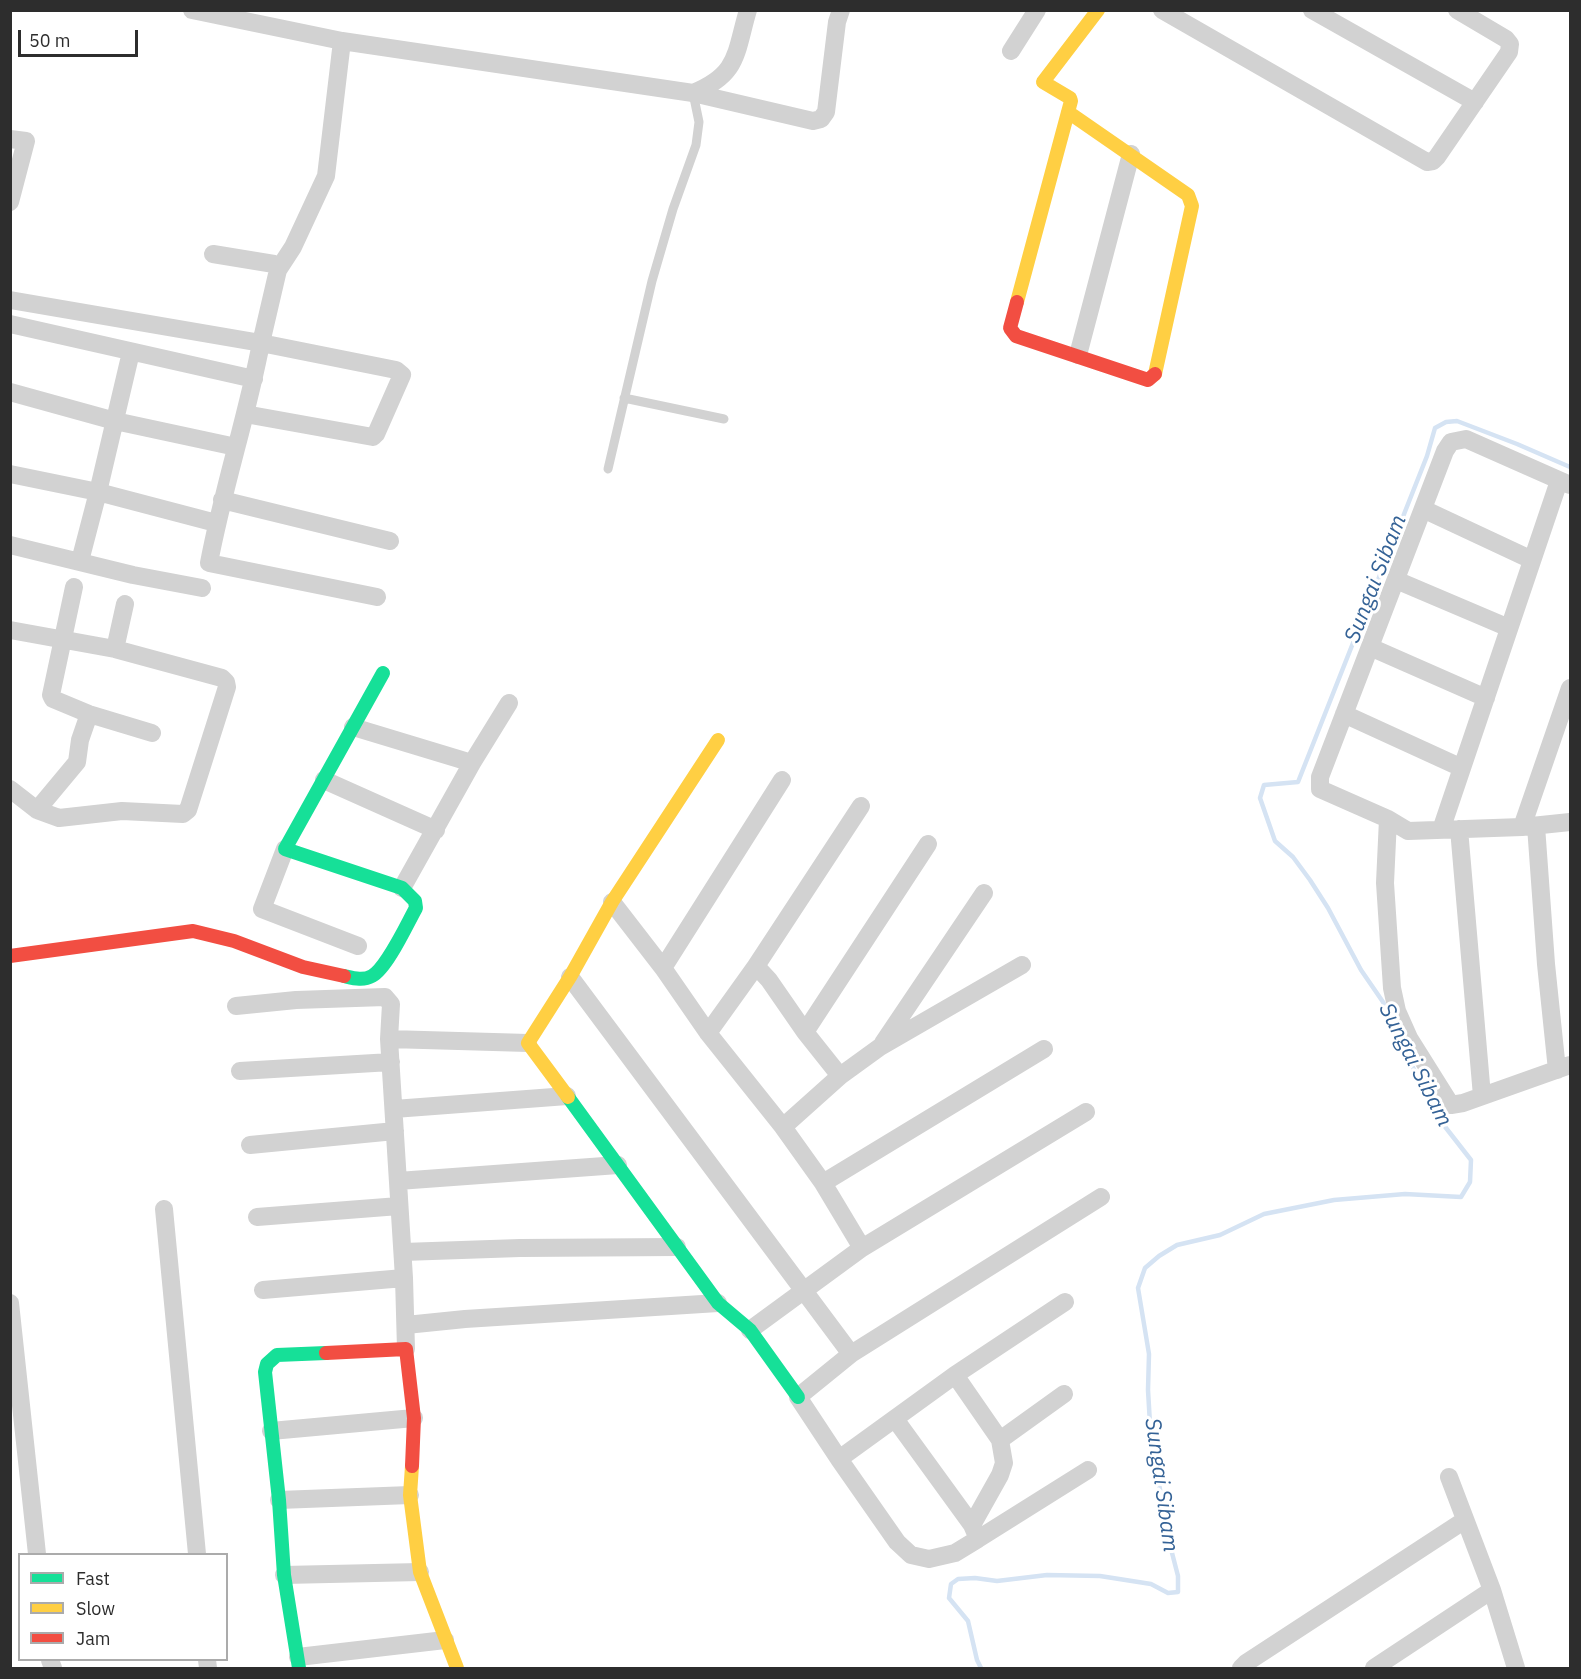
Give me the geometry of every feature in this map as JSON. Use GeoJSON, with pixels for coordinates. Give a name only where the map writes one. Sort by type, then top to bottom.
{"type":"FeatureCollection","features":[{"type":"Feature","properties":{"kind":"street"},"geometry":{"type":"LineString","coordinates":[[192,10],[342,41],[693,93],[813,121],[821,119],[826,112],[840,10]]}},
{"type":"Feature","properties":{"kind":"street"},"geometry":{"type":"LineString","coordinates":[[693,93],[710,86],[731,68],[748,10]]}},
{"type":"Feature","properties":{"kind":"street"},"geometry":{"type":"LineString","coordinates":[[1011,51],[1037,10]]}},
{"type":"Feature","properties":{"kind":"street"},"geometry":{"type":"LineString","coordinates":[[1068,112],[1188,195],[1192,206],[1156,373],[1148,380],[1016,336],[1010,328],[1071,99],[1043,82],[1098,10]]}},
{"type":"Feature","properties":{"kind":"street"},"geometry":{"type":"LineString","coordinates":[[1162,10],[1427,162],[1437,157],[1509,52],[1510,44],[1506,39],[1457,10]]}},
{"type":"Feature","properties":{"kind":"street"},"geometry":{"type":"LineString","coordinates":[[1312,10],[1475,102]]}},
{"type":"Feature","properties":{"kind":"street"},"geometry":{"type":"LineString","coordinates":[[342,41],[326,176],[293,247],[278,270],[254,379],[216,523],[209,562],[377,597]]}},
{"type":"Feature","properties":{"kind":"street"},"geometry":{"type":"LineString","coordinates":[[10,139],[27,141],[10,202]]}},
{"type":"Feature","properties":{"kind":"street"},"geometry":{"type":"LineString","coordinates":[[1078,355],[1131,154]]}},
{"type":"Feature","properties":{"kind":"street"},"geometry":{"type":"LineString","coordinates":[[213,254],[274,264],[278,270]]}},
{"type":"Feature","properties":{"kind":"street"},"geometry":{"type":"LineString","coordinates":[[10,300],[261,342],[396,370],[402,375],[373,437],[245,414]]}},
{"type":"Feature","properties":{"kind":"street"},"geometry":{"type":"LineString","coordinates":[[10,324],[254,379]]}},
{"type":"Feature","properties":{"kind":"street"},"geometry":{"type":"LineString","coordinates":[[80,561],[130,352]]}},
{"type":"Feature","properties":{"kind":"street"},"geometry":{"type":"LineString","coordinates":[[10,392],[115,421],[236,447]]}},
{"type":"Feature","properties":{"kind":"street"},"geometry":{"type":"LineString","coordinates":[[1482,1096],[1450,829],[1462,768],[1532,560],[1565,483],[1466,439],[1451,442],[1320,777],[1320,789],[1388,819],[1408,831],[1450,829],[1529,827],[1570,822]]}},
{"type":"Feature","properties":{"kind":"street"},"geometry":{"type":"LineString","coordinates":[[10,474],[98,492],[216,523]]}},
{"type":"Feature","properties":{"kind":"street"},"geometry":{"type":"LineString","coordinates":[[222,500],[390,541]]}},
{"type":"Feature","properties":{"kind":"street"},"geometry":{"type":"LineString","coordinates":[[1423,509],[1532,560]]}},
{"type":"Feature","properties":{"kind":"street"},"geometry":{"type":"LineString","coordinates":[[10,544],[133,575],[202,588]]}},
{"type":"Feature","properties":{"kind":"street"},"geometry":{"type":"LineString","coordinates":[[1396,580],[1509,628]]}},
{"type":"Feature","properties":{"kind":"street"},"geometry":{"type":"LineString","coordinates":[[74,587],[51,695],[53,699],[89,714],[152,733]]}},
{"type":"Feature","properties":{"kind":"street"},"geometry":{"type":"LineString","coordinates":[[115,649],[125,604]]}},
{"type":"Feature","properties":{"kind":"street"},"geometry":{"type":"LineString","coordinates":[[10,630],[115,649],[222,678],[227,687],[188,810],[183,814],[109,812],[59,818],[37,810],[10,789]]}},
{"type":"Feature","properties":{"kind":"street"},"geometry":{"type":"LineString","coordinates":[[1370,647],[1486,698]]}},
{"type":"Feature","properties":{"kind":"street"},"geometry":{"type":"LineString","coordinates":[[358,946],[262,909],[285,849],[383,673]]}},
{"type":"Feature","properties":{"kind":"street"},"geometry":{"type":"LineString","coordinates":[[1388,819],[1385,883],[1392,988],[1409,1038],[1451,1105],[1564,1068],[1546,964],[1529,827],[1562,734],[1570,688]]}},
{"type":"Feature","properties":{"kind":"street"},"geometry":{"type":"LineString","coordinates":[[402,888],[509,702]]}},
{"type":"Feature","properties":{"kind":"street"},"geometry":{"type":"LineString","coordinates":[[37,810],[77,762],[80,740],[89,714]]}},
{"type":"Feature","properties":{"kind":"street"},"geometry":{"type":"LineString","coordinates":[[1344,714],[1462,768]]}},
{"type":"Feature","properties":{"kind":"street"},"geometry":{"type":"LineString","coordinates":[[353,727],[472,763]]}},
{"type":"Feature","properties":{"kind":"street"},"geometry":{"type":"LineString","coordinates":[[528,1042],[570,977],[612,902],[718,740]]}},
{"type":"Feature","properties":{"kind":"street"},"geometry":{"type":"LineString","coordinates":[[324,780],[436,831]]}},
{"type":"Feature","properties":{"kind":"street"},"geometry":{"type":"LineString","coordinates":[[663,968],[782,780]]}},
{"type":"Feature","properties":{"kind":"street"},"geometry":{"type":"LineString","coordinates":[[708,1033],[756,966],[861,806]]}},
{"type":"Feature","properties":{"kind":"street"},"geometry":{"type":"LineString","coordinates":[[805,1032],[927,843]]}},
{"type":"Feature","properties":{"kind":"street"},"geometry":{"type":"LineString","coordinates":[[10,956],[194,931],[234,941],[303,967],[360,979],[382,968],[416,908],[417,902],[414,897],[402,888],[285,849]]}},
{"type":"Feature","properties":{"kind":"street"},"geometry":{"type":"LineString","coordinates":[[880,1047],[984,893]]}},
{"type":"Feature","properties":{"kind":"street"},"geometry":{"type":"LineString","coordinates":[[612,902],[663,968],[708,1033],[783,1127],[823,1184],[862,1248]]}},
{"type":"Feature","properties":{"kind":"street"},"geometry":{"type":"LineString","coordinates":[[783,1127],[840,1076],[880,1047],[1022,965]]}},
{"type":"Feature","properties":{"kind":"street"},"geometry":{"type":"LineString","coordinates":[[756,966],[769,980],[805,1032],[840,1076]]}},
{"type":"Feature","properties":{"kind":"street"},"geometry":{"type":"LineString","coordinates":[[570,977],[851,1354]]}},
{"type":"Feature","properties":{"kind":"street"},"geometry":{"type":"LineString","coordinates":[[236,1006],[296,1000],[385,997],[391,1004],[390,1062],[403,1252],[406,1349],[414,1418],[410,1495],[420,1572],[457,1668]]}},
{"type":"Feature","properties":{"kind":"street"},"geometry":{"type":"LineString","coordinates":[[389,1039],[528,1042]]}},
{"type":"Feature","properties":{"kind":"street"},"geometry":{"type":"LineString","coordinates":[[528,1042],[718,1303],[750,1330],[897,1542],[911,1555],[929,1559],[955,1553],[975,1532],[1088,1470]]}},
{"type":"Feature","properties":{"kind":"street"},"geometry":{"type":"LineString","coordinates":[[823,1184],[1044,1049]]}},
{"type":"Feature","properties":{"kind":"street"},"geometry":{"type":"LineString","coordinates":[[240,1071],[390,1062]]}},
{"type":"Feature","properties":{"kind":"street"},"geometry":{"type":"LineString","coordinates":[[394,1109],[567,1096]]}},
{"type":"Feature","properties":{"kind":"street"},"geometry":{"type":"LineString","coordinates":[[750,1330],[862,1248],[1086,1112]]}},
{"type":"Feature","properties":{"kind":"street"},"geometry":{"type":"LineString","coordinates":[[250,1145],[395,1131]]}},
{"type":"Feature","properties":{"kind":"street"},"geometry":{"type":"LineString","coordinates":[[398,1180],[618,1165]]}},
{"type":"Feature","properties":{"kind":"street"},"geometry":{"type":"LineString","coordinates":[[798,1397],[851,1354],[1101,1197]]}},
{"type":"Feature","properties":{"kind":"street"},"geometry":{"type":"LineString","coordinates":[[257,1217],[399,1206]]}},
{"type":"Feature","properties":{"kind":"street"},"geometry":{"type":"LineString","coordinates":[[164,1209],[197,1553]]}},
{"type":"Feature","properties":{"kind":"street"},"geometry":{"type":"LineString","coordinates":[[403,1252],[677,1246]]}},
{"type":"Feature","properties":{"kind":"street"},"geometry":{"type":"LineString","coordinates":[[263,1290],[404,1278]]}},
{"type":"Feature","properties":{"kind":"street"},"geometry":{"type":"LineString","coordinates":[[839,1459],[955,1376],[1065,1302]]}},
{"type":"Feature","properties":{"kind":"street"},"geometry":{"type":"LineString","coordinates":[[406,1324],[718,1303]]}},
{"type":"Feature","properties":{"kind":"street"},"geometry":{"type":"LineString","coordinates":[[10,1304],[19,1469],[38,1553]]}},
{"type":"Feature","properties":{"kind":"street"},"geometry":{"type":"LineString","coordinates":[[406,1349],[277,1355],[267,1364],[265,1372],[279,1500],[284,1575],[298,1663],[445,1640]]}},
{"type":"Feature","properties":{"kind":"street"},"geometry":{"type":"LineString","coordinates":[[955,1376],[1000,1440],[1004,1463],[975,1532]]}},
{"type":"Feature","properties":{"kind":"street"},"geometry":{"type":"LineString","coordinates":[[1000,1440],[1064,1394]]}},
{"type":"Feature","properties":{"kind":"street"},"geometry":{"type":"LineString","coordinates":[[271,1431],[414,1418]]}},
{"type":"Feature","properties":{"kind":"street"},"geometry":{"type":"LineString","coordinates":[[895,1419],[975,1532]]}},
{"type":"Feature","properties":{"kind":"street"},"geometry":{"type":"LineString","coordinates":[[1449,1477],[1492,1590],[1511,1666]]}},
{"type":"Feature","properties":{"kind":"street"},"geometry":{"type":"LineString","coordinates":[[279,1500],[410,1495]]}},
{"type":"Feature","properties":{"kind":"street"},"geometry":{"type":"LineString","coordinates":[[1241,1668],[1465,1520]]}},
{"type":"Feature","properties":{"kind":"street"},"geometry":{"type":"LineString","coordinates":[[284,1575],[420,1572]]}},
{"type":"Feature","properties":{"kind":"street"},"geometry":{"type":"LineString","coordinates":[[1374,1668],[1492,1590]]}},
{"type":"Feature","properties":{"kind":"lane"},"geometry":{"type":"LineString","coordinates":[[608,469],[660,250],[696,145],[699,122],[693,93]]}},
{"type":"Feature","properties":{"kind":"lane"},"geometry":{"type":"LineString","coordinates":[[624,398],[724,419]]}},
{"type":"Feature","properties":{"kind":"waterway","name":"Sungai Sibam"},"geometry":{"type":"LineString","coordinates":[[1393,1023],[1383,1002],[1361,970],[1328,908],[1310,880],[1293,857],[1275,841],[1260,798],[1264,785],[1298,782],[1427,456],[1435,428],[1446,422],[1457,421],[1570,467]]}},
{"type":"Feature","properties":{"kind":"waterway","name":"Sungai Sibam"},"geometry":{"type":"LineString","coordinates":[[981,1668],[968,1621],[949,1598],[951,1584],[958,1579],[975,1578],[997,1581],[1047,1575],[1100,1576],[1151,1584],[1168,1593],[1178,1592],[1178,1576],[1151,1441],[1148,1390],[1149,1354],[1138,1288],[1145,1268],[1177,1245],[1220,1235],[1264,1214],[1334,1200],[1405,1194],[1461,1197],[1470,1182],[1471,1160],[1439,1119],[1400,1039]]}},
{"type":"Feature","properties":{"kind":"traffic: fast"},"geometry":{"type":"LineString","coordinates":[[344,976],[365,978],[378,971],[390,955],[416,908],[415,901],[402,888],[285,849],[383,673]]}},
{"type":"Feature","properties":{"kind":"traffic: fast"},"geometry":{"type":"LineString","coordinates":[[568,1097],[718,1303],[750,1330],[798,1397]]}},
{"type":"Feature","properties":{"kind":"traffic: fast"},"geometry":{"type":"LineString","coordinates":[[299,1668],[284,1575],[279,1500],[265,1372],[267,1364],[277,1355],[326,1353]]}},
{"type":"Feature","properties":{"kind":"traffic: slow"},"geometry":{"type":"LineString","coordinates":[[1017,302],[1071,101],[1070,98],[1043,82],[1098,10]]}},
{"type":"Feature","properties":{"kind":"traffic: slow"},"geometry":{"type":"LineString","coordinates":[[1068,112],[1188,195],[1192,206],[1155,374]]}},
{"type":"Feature","properties":{"kind":"traffic: slow"},"geometry":{"type":"LineString","coordinates":[[568,1097],[528,1043],[570,977],[612,902],[718,740]]}},
{"type":"Feature","properties":{"kind":"traffic: slow"},"geometry":{"type":"LineString","coordinates":[[412,1466],[410,1495],[420,1572],[457,1668]]}},
{"type":"Feature","properties":{"kind":"traffic: jam"},"geometry":{"type":"LineString","coordinates":[[1017,302],[1010,328],[1016,336],[1148,380],[1155,374]]}},
{"type":"Feature","properties":{"kind":"traffic: jam"},"geometry":{"type":"LineString","coordinates":[[10,956],[193,931],[234,941],[303,967],[344,976]]}},
{"type":"Feature","properties":{"kind":"traffic: jam"},"geometry":{"type":"LineString","coordinates":[[326,1353],[406,1349],[414,1418],[412,1466]]}}]}
